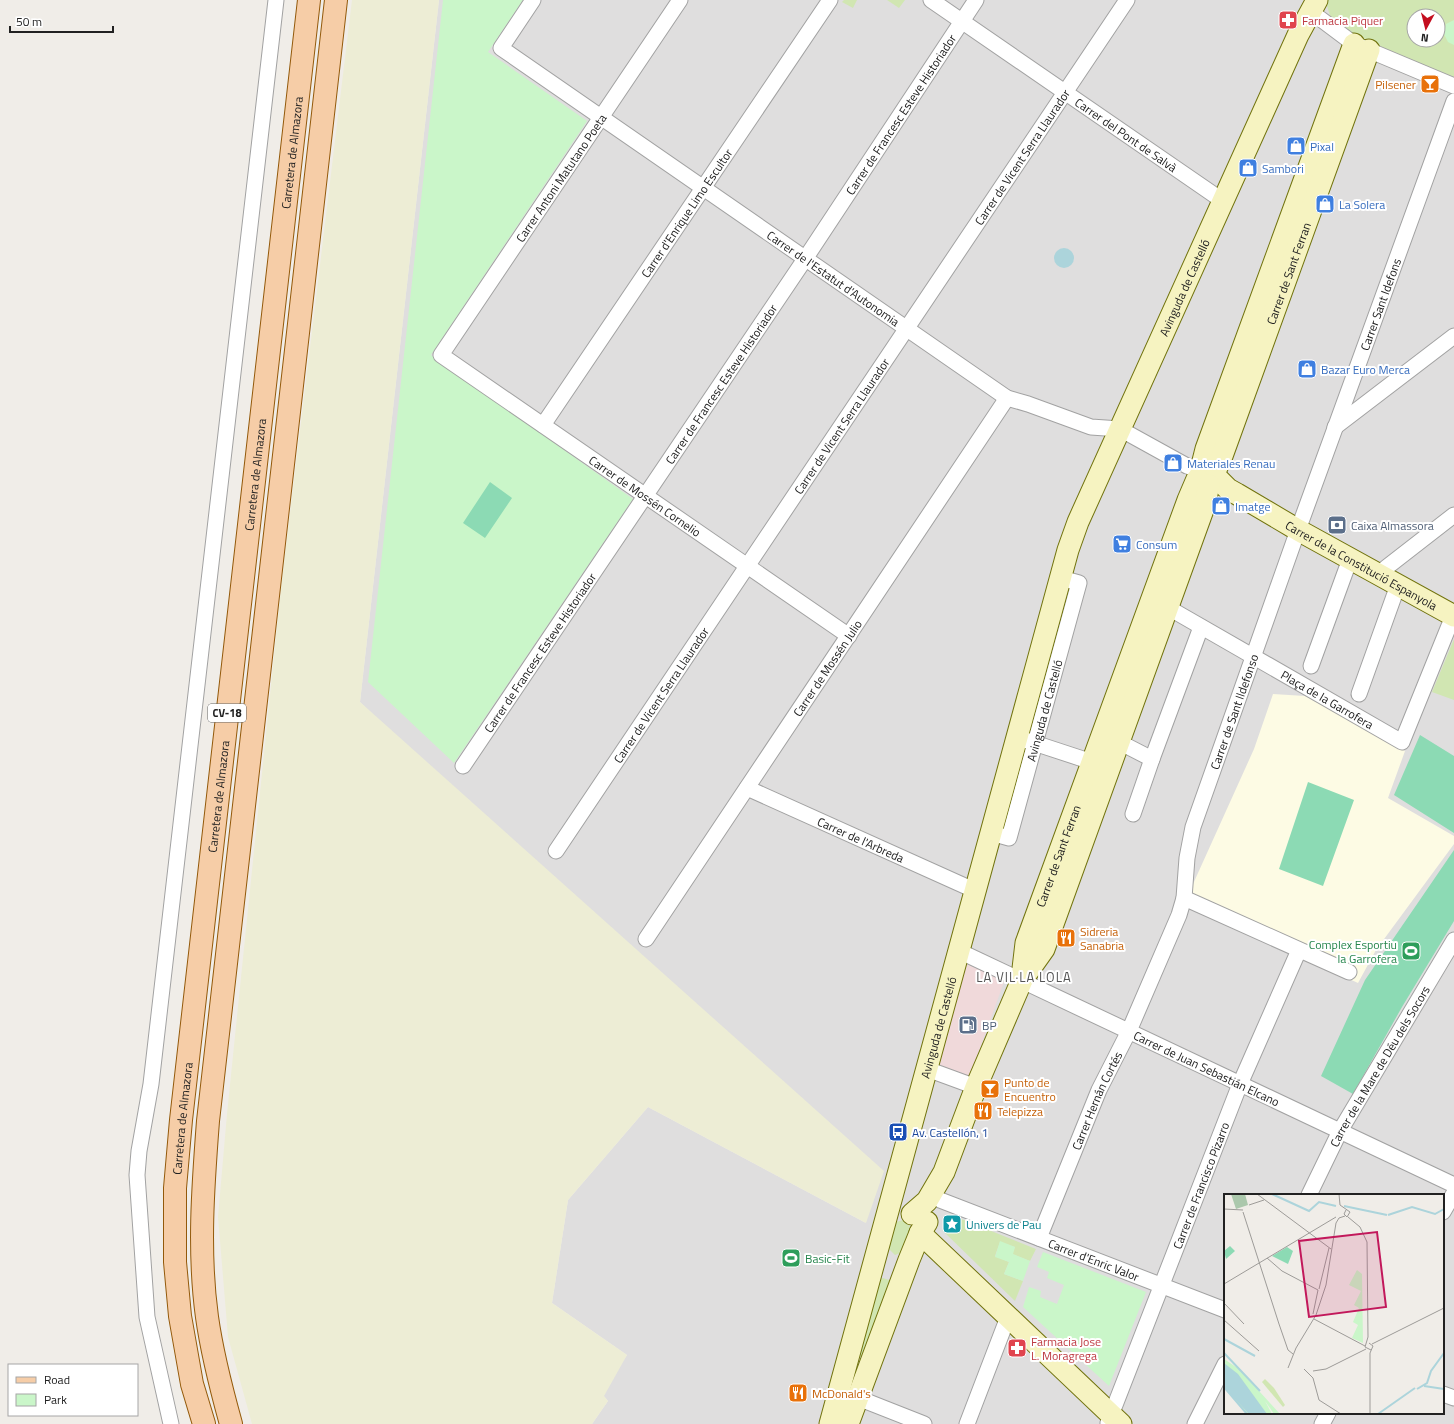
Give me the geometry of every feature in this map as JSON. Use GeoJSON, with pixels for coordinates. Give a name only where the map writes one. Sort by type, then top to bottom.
{"type":"FeatureCollection","features":[{"type":"Feature","properties":{"kind":"main road","name":"Carretera de Almazora"},"geometry":{"type":"LineString","coordinates":[[204,1424],[192,1384],[180,1316],[175,1262],[175,1188],[181,1120],[309,0]]}},
{"type":"Feature","properties":{"kind":"main road","name":"CV-18"},"geometry":{"type":"LineString","coordinates":[[231,1424],[217,1373],[207,1316],[202,1255],[202,1190],[208,1121],[336,0]]}},
{"type":"Feature","properties":{"kind":"street"},"geometry":{"type":"LineString","coordinates":[[170,1424],[147,1317],[137,1174],[139,1151],[151,1084],[276,0]]}},
{"type":"Feature","properties":{"kind":"street","name":"Carrer de l'Estatut d'Autonomia"},"geometry":{"type":"LineString","coordinates":[[533,0],[501,48],[1008,398],[1091,427],[1120,429],[1206,477]]}},
{"type":"Feature","properties":{"kind":"street","name":"Carrer Antoni Matutano Poeta"},"geometry":{"type":"LineString","coordinates":[[442,355],[680,0]]}},
{"type":"Feature","properties":{"kind":"street","name":"Carrer d'Enrique Limo Escultor"},"geometry":{"type":"LineString","coordinates":[[543,426],[830,0]]}},
{"type":"Feature","properties":{"kind":"street","name":"Carrer del Pont de Salvà"},"geometry":{"type":"LineString","coordinates":[[931,0],[1223,201]]}},
{"type":"Feature","properties":{"kind":"street","name":"Carrer de Francesc Esteve Historiador"},"geometry":{"type":"LineString","coordinates":[[463,766],[805,259],[976,0]]}},
{"type":"Feature","properties":{"kind":"street","name":"Carrer de Vicent Serra Llaurador"},"geometry":{"type":"LineString","coordinates":[[556,851],[1127,0]]}},
{"type":"Feature","properties":{"kind":"street"},"geometry":{"type":"LineString","coordinates":[[1314,6],[1361,47],[1454,86]]}},
{"type":"Feature","properties":{"kind":"street","name":"Avinguda de Castelló"},"geometry":{"type":"LineString","coordinates":[[886,1222],[991,833],[1026,740],[1060,578],[1068,550],[1078,522],[1223,201],[1314,6]]}},
{"type":"Feature","properties":{"kind":"street","name":"Carrer de Sant Ferran"},"geometry":{"type":"LineString","coordinates":[[912,1214],[927,1201],[944,1172],[976,1087],[1022,980],[1044,949],[1111,738],[1159,603],[1188,500],[1206,477],[1209,442],[1354,69],[1361,47]]}},
{"type":"Feature","properties":{"kind":"street","name":"Carrer Sant Idefons"},"geometry":{"type":"LineString","coordinates":[[1298,530],[1454,101]]}},
{"type":"Feature","properties":{"kind":"street"},"geometry":{"type":"LineString","coordinates":[[1335,427],[1454,336]]}},
{"type":"Feature","properties":{"kind":"street","name":"Carrer de Mossén Cornelio"},"geometry":{"type":"LineString","coordinates":[[442,355],[849,636]]}},
{"type":"Feature","properties":{"kind":"street","name":"Carrer de Mossén Julio"},"geometry":{"type":"LineString","coordinates":[[646,938],[1008,398]]}},
{"type":"Feature","properties":{"kind":"street","name":"Carrer de la Constitució Espanyola"},"geometry":{"type":"LineString","coordinates":[[1206,477],[1453,616]]}},
{"type":"Feature","properties":{"kind":"street"},"geometry":{"type":"LineString","coordinates":[[1378,574],[1454,515]]}},
{"type":"Feature","properties":{"kind":"street","name":"Carrer de Sant Ildefonso"},"geometry":{"type":"LineString","coordinates":[[1184,898],[1192,827],[1298,530]]}},
{"type":"Feature","properties":{"kind":"street"},"geometry":{"type":"LineString","coordinates":[[1311,666],[1350,559]]}},
{"type":"Feature","properties":{"kind":"street"},"geometry":{"type":"LineString","coordinates":[[1358,694],[1398,585]]}},
{"type":"Feature","properties":{"kind":"street","name":"Plaça de la Garrofera"},"geometry":{"type":"LineString","coordinates":[[1159,603],[1402,742],[1453,616]]}},
{"type":"Feature","properties":{"kind":"street"},"geometry":{"type":"LineString","coordinates":[[1133,814],[1201,628]]}},
{"type":"Feature","properties":{"kind":"street"},"geometry":{"type":"LineString","coordinates":[[1111,738],[1152,759]]}},
{"type":"Feature","properties":{"kind":"street","name":"Carrer de Sant Ferran"},"geometry":{"type":"LineString","coordinates":[[1022,980],[1026,943],[1092,762],[1111,738]]}},
{"type":"Feature","properties":{"kind":"street"},"geometry":{"type":"LineString","coordinates":[[1026,740],[1092,762]]}},
{"type":"Feature","properties":{"kind":"street","name":"Carrer de l'Arbreda"},"geometry":{"type":"LineString","coordinates":[[747,788],[976,891]]}},
{"type":"Feature","properties":{"kind":"street"},"geometry":{"type":"LineString","coordinates":[[1184,898],[1349,972]]}},
{"type":"Feature","properties":{"kind":"street","name":"Carrer Hernán Cortés"},"geometry":{"type":"LineString","coordinates":[[1039,1238],[1099,1090],[1129,1031],[1179,915],[1184,898]]}},
{"type":"Feature","properties":{"kind":"street","name":"Carrer de la Mare de Déu dels Socors"},"geometry":{"type":"LineString","coordinates":[[1308,1194],[1340,1131],[1454,940]]}},
{"type":"Feature","properties":{"kind":"street","name":"Carrer de Francisco Pizarro"},"geometry":{"type":"LineString","coordinates":[[1113,1421],[1162,1286],[1240,1084],[1299,950]]}},
{"type":"Feature","properties":{"kind":"street","name":"Carrer de Juan Sebastián Elcano"},"geometry":{"type":"LineString","coordinates":[[959,951],[1454,1185]]}},
{"type":"Feature","properties":{"kind":"street"},"geometry":{"type":"LineString","coordinates":[[927,1069],[976,1087]]}},
{"type":"Feature","properties":{"kind":"street","name":"Carrer de Sant Ferran"},"geometry":{"type":"LineString","coordinates":[[920,1233],[940,1200],[944,1172]]}},
{"type":"Feature","properties":{"kind":"street"},"geometry":{"type":"LineString","coordinates":[[1444,1210],[1454,1193]]}},
{"type":"Feature","properties":{"kind":"street","name":"Carrer d'Enric Valor"},"geometry":{"type":"LineString","coordinates":[[940,1200],[1224,1310]]}},
{"type":"Feature","properties":{"kind":"street"},"geometry":{"type":"LineString","coordinates":[[830,1424],[886,1222],[901,1211],[910,1212],[919,1224],[920,1233],[848,1424]]}},
{"type":"Feature","properties":{"kind":"street"},"geometry":{"type":"LineString","coordinates":[[920,1233],[1008,1317],[1113,1421]]}},
{"type":"Feature","properties":{"kind":"street"},"geometry":{"type":"LineString","coordinates":[[879,1248],[885,1261],[892,1266],[902,1264],[909,1260]]}},
{"type":"Feature","properties":{"kind":"street"},"geometry":{"type":"LineString","coordinates":[[966,1424],[1008,1317]]}},
{"type":"Feature","properties":{"kind":"street"},"geometry":{"type":"LineString","coordinates":[[1195,1424],[1224,1366]]}},
{"type":"Feature","properties":{"kind":"street"},"geometry":{"type":"LineString","coordinates":[[1444,1394],[1454,1398]]}},
{"type":"Feature","properties":{"kind":"street"},"geometry":{"type":"LineString","coordinates":[[858,1398],[924,1424]]}},
{"type":"Feature","properties":{"kind":"street"},"geometry":{"type":"LineString","coordinates":[[1322,1424],[1327,1414]]}},
{"type":"Feature","properties":{"kind":"shaded area"},"geometry":{"type":"Polygon","coordinates":[[[439,0],[1454,0],[1454,1424],[592,1424],[608,1401],[601,1393],[627,1355],[552,1303],[568,1200],[648,1107],[866,1223],[360,702],[439,0]]]}},
{"type":"Feature","properties":{"kind":"shaded area"},"geometry":{"type":"Polygon","coordinates":[[[1273,694],[1305,696],[1405,751],[1388,798],[1454,836],[1454,844],[1376,950],[1358,983],[1184,904],[1254,749],[1273,694]]]}},
{"type":"Feature","properties":{"kind":"shaded area","name":"BP"},"geometry":{"type":"Polygon","coordinates":[[[967,964],[1003,979],[1004,982],[970,1076],[965,1078],[936,1068],[963,966],[967,964]]]}},
{"type":"Feature","properties":{"kind":"green space"},"geometry":{"type":"Polygon","coordinates":[[[352,0],[439,0],[360,702],[884,1171],[866,1223],[648,1107],[568,1200],[552,1303],[627,1355],[604,1396],[608,1401],[592,1424],[252,1424],[228,1337],[218,1217],[227,1114],[281,588],[352,0]]]}},
{"type":"Feature","properties":{"kind":"green space"},"geometry":{"type":"Polygon","coordinates":[[[443,0],[523,0],[488,52],[587,121],[431,355],[633,499],[454,763],[368,682],[443,0]]]}},
{"type":"Feature","properties":{"kind":"green space"},"geometry":{"type":"Polygon","coordinates":[[[844,0],[857,0],[853,8],[842,2],[844,0]]]}},
{"type":"Feature","properties":{"kind":"green space"},"geometry":{"type":"Polygon","coordinates":[[[887,0],[905,0],[899,8],[887,0]]]}},
{"type":"Feature","properties":{"kind":"green space"},"geometry":{"type":"Polygon","coordinates":[[[1328,0],[1454,0],[1454,77],[1353,38],[1332,22],[1327,6],[1328,0]]]}},
{"type":"Feature","properties":{"kind":"green space"},"geometry":{"type":"Polygon","coordinates":[[[1454,20],[1454,45],[1448,42],[1446,38],[1446,24],[1454,20]]]}},
{"type":"Feature","properties":{"kind":"green space"},"geometry":{"type":"Polygon","coordinates":[[[490,482],[512,498],[485,538],[463,523],[490,482]]]}},
{"type":"Feature","properties":{"kind":"green space"},"geometry":{"type":"Polygon","coordinates":[[[1454,639],[1454,700],[1432,692],[1454,639]]]}},
{"type":"Feature","properties":{"kind":"green space"},"geometry":{"type":"Polygon","coordinates":[[[1420,735],[1454,756],[1454,833],[1394,795],[1420,735]]]}},
{"type":"Feature","properties":{"kind":"green space"},"geometry":{"type":"Polygon","coordinates":[[[1308,782],[1354,800],[1323,886],[1279,869],[1308,782]]]}},
{"type":"Feature","properties":{"kind":"green space","name":"Complex Esportiu la Garrofera"},"geometry":{"type":"Polygon","coordinates":[[[1454,850],[1454,921],[1402,1007],[1353,1094],[1321,1076],[1365,980],[1454,850]]]}},
{"type":"Feature","properties":{"kind":"green space"},"geometry":{"type":"Polygon","coordinates":[[[949,1214],[1036,1249],[1030,1261],[1012,1254],[1015,1247],[1000,1242],[995,1256],[1009,1262],[1004,1274],[1023,1281],[1015,1301],[943,1231],[949,1214]]]}},
{"type":"Feature","properties":{"kind":"green space"},"geometry":{"type":"Polygon","coordinates":[[[903,1220],[908,1223],[911,1229],[903,1252],[895,1255],[888,1248],[896,1222],[903,1220]]]}},
{"type":"Feature","properties":{"kind":"green space"},"geometry":{"type":"Polygon","coordinates":[[[1000,1241],[1015,1247],[1013,1254],[1030,1261],[1023,1281],[1004,1274],[1009,1262],[995,1257],[1000,1241]]]}},
{"type":"Feature","properties":{"kind":"green space"},"geometry":{"type":"Polygon","coordinates":[[[1043,1252],[1146,1292],[1109,1386],[1023,1307],[1029,1287],[1041,1291],[1040,1297],[1057,1304],[1064,1285],[1047,1278],[1049,1272],[1037,1267],[1043,1252]]]}},
{"type":"Feature","properties":{"kind":"green space"},"geometry":{"type":"Polygon","coordinates":[[[883,1278],[889,1280],[890,1282],[864,1356],[860,1357],[859,1356],[880,1279],[883,1278]]]}},
{"type":"Feature","properties":{"kind":"water"},"geometry":{"type":"Polygon","coordinates":[[[1064,248],[1071,251],[1074,258],[1071,265],[1064,268],[1057,265],[1054,258],[1057,251],[1064,248]]]}},
{"type":"Feature","properties":{"kind":"place","name":"Farmacia Piquer"},"geometry":{"type":"Point","coordinates":[1288,20]}},
{"type":"Feature","properties":{"kind":"place","name":"Pilsener"},"geometry":{"type":"Point","coordinates":[1430,84]}},
{"type":"Feature","properties":{"kind":"place","name":"Pixal"},"geometry":{"type":"Point","coordinates":[1296,146]}},
{"type":"Feature","properties":{"kind":"place","name":"Sambori"},"geometry":{"type":"Point","coordinates":[1248,168]}},
{"type":"Feature","properties":{"kind":"place","name":"La Solera"},"geometry":{"type":"Point","coordinates":[1325,204]}},
{"type":"Feature","properties":{"kind":"place","name":"Bazar Euro Merca"},"geometry":{"type":"Point","coordinates":[1307,369]}},
{"type":"Feature","properties":{"kind":"place","name":"Materiales Renau"},"geometry":{"type":"Point","coordinates":[1173,463]}},
{"type":"Feature","properties":{"kind":"place","name":"Imatge"},"geometry":{"type":"Point","coordinates":[1221,506]}},
{"type":"Feature","properties":{"kind":"place","name":"Caixa Almassora"},"geometry":{"type":"Point","coordinates":[1337,525]}},
{"type":"Feature","properties":{"kind":"place","name":"Consum"},"geometry":{"type":"Point","coordinates":[1122,544]}},
{"type":"Feature","properties":{"kind":"place","name":"Sidreria Sanabria"},"geometry":{"type":"Point","coordinates":[1066,938]}},
{"type":"Feature","properties":{"kind":"place","name":"Complex Esportiu la Garrofera"},"geometry":{"type":"Point","coordinates":[1411,951]}},
{"type":"Feature","properties":{"kind":"place","name":"BP"},"geometry":{"type":"Point","coordinates":[968,1025]}},
{"type":"Feature","properties":{"kind":"place","name":"Punto de Encuentro"},"geometry":{"type":"Point","coordinates":[990,1089]}},
{"type":"Feature","properties":{"kind":"place","name":"Telepizza"},"geometry":{"type":"Point","coordinates":[983,1111]}},
{"type":"Feature","properties":{"kind":"place","name":"Av. Castellón, 1"},"geometry":{"type":"Point","coordinates":[898,1132]}},
{"type":"Feature","properties":{"kind":"place","name":"Univers de Pau"},"geometry":{"type":"Point","coordinates":[952,1224]}},
{"type":"Feature","properties":{"kind":"place","name":"Basic-Fit"},"geometry":{"type":"Point","coordinates":[791,1258]}},
{"type":"Feature","properties":{"kind":"place","name":"Farmacia Jose L. Moragrega"},"geometry":{"type":"Point","coordinates":[1017,1348]}},
{"type":"Feature","properties":{"kind":"place","name":"McDonald's"},"geometry":{"type":"Point","coordinates":[798,1393]}},
{"type":"Feature","properties":{"kind":"district","name":"LA VIL·LA LOLA"},"geometry":{"type":"Point","coordinates":[1024,977]}}]}
